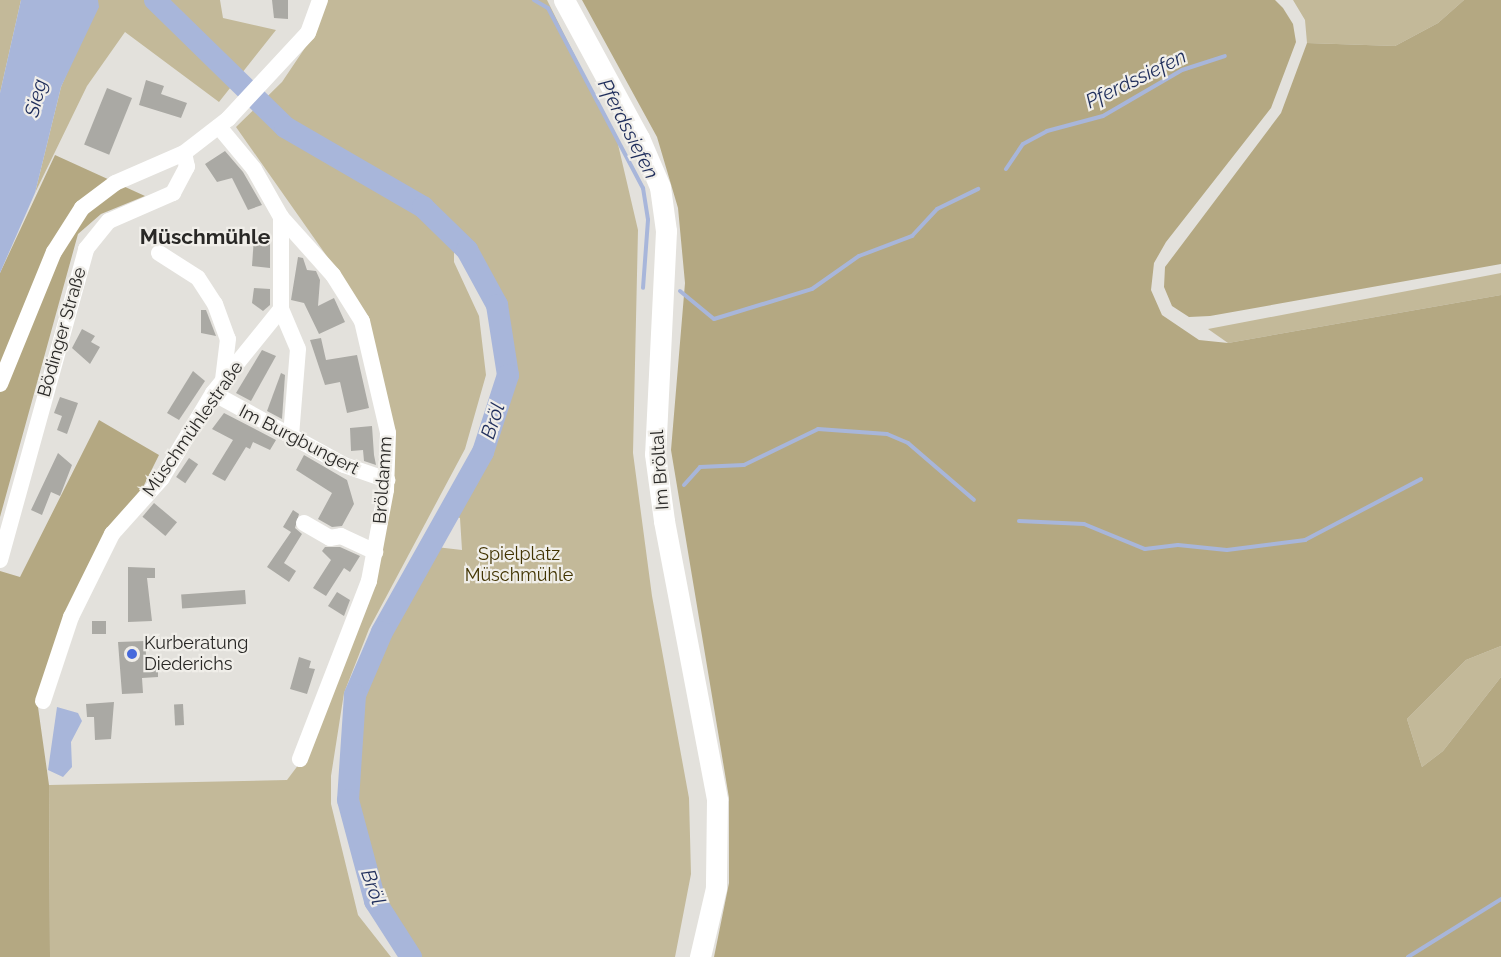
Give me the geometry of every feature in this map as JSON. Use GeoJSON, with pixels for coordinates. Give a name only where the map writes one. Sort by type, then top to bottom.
{"type":"FeatureCollection","features":[{"type":"Feature","properties":{"kind":"main road","name":"Im Bröltal"},"geometry":{"type":"LineString","coordinates":[[564,0],[639,138],[660,187],[666,231],[655,454],[664,521],[717,800],[716,888],[700,957]]}},
{"type":"Feature","properties":{"kind":"street"},"geometry":{"type":"LineString","coordinates":[[0,384],[54,252],[82,208],[115,183],[184,153],[224,123],[273,76],[308,33],[320,0]]}},
{"type":"Feature","properties":{"kind":"street"},"geometry":{"type":"LineString","coordinates":[[224,123],[254,169],[281,217],[281,309],[298,349],[291,436]]}},
{"type":"Feature","properties":{"kind":"street","name":"Bödinger Straße"},"geometry":{"type":"LineString","coordinates":[[0,560],[86,249],[109,221],[173,193],[187,167],[184,153]]}},
{"type":"Feature","properties":{"kind":"street","name":"Bröldamm"},"geometry":{"type":"LineString","coordinates":[[281,217],[333,274],[362,321],[388,433],[387,480],[376,552],[358,618],[300,759]]}},
{"type":"Feature","properties":{"kind":"street"},"geometry":{"type":"LineString","coordinates":[[159,254],[198,278],[215,304],[228,339],[218,387]]}},
{"type":"Feature","properties":{"kind":"street","name":"Müschmühlestraße"},"geometry":{"type":"LineString","coordinates":[[43,702],[71,617],[112,534],[162,478],[218,387],[281,309]]}},
{"type":"Feature","properties":{"kind":"street","name":"Im Burgbungert"},"geometry":{"type":"LineString","coordinates":[[218,387],[291,436],[344,465],[387,480]]}},
{"type":"Feature","properties":{"kind":"street"},"geometry":{"type":"LineString","coordinates":[[304,523],[330,538],[341,536],[376,552]]}},
{"type":"Feature","properties":{"kind":"green space"},"geometry":{"type":"Polygon","coordinates":[[[0,0],[21,0],[0,93],[0,0]]]}},
{"type":"Feature","properties":{"kind":"green space"},"geometry":{"type":"Polygon","coordinates":[[[98,0],[220,0],[223,18],[276,30],[219,102],[125,32],[87,86],[35,193],[61,87],[98,0]]]}},
{"type":"Feature","properties":{"kind":"green space","name":"Spielplatz Müschmühle"},"geometry":{"type":"Polygon","coordinates":[[[325,0],[547,0],[617,140],[638,230],[633,453],[652,596],[689,798],[691,874],[675,957],[420,957],[379,897],[353,802],[358,698],[436,547],[462,550],[460,518],[453,515],[486,457],[510,375],[504,303],[454,224],[454,262],[479,316],[486,375],[465,449],[369,629],[344,693],[331,776],[331,804],[358,915],[391,957],[50,957],[49,785],[287,780],[305,756],[359,625],[391,434],[345,282],[236,127],[282,82],[317,30],[325,0]]]}},
{"type":"Feature","properties":{"kind":"green space"},"geometry":{"type":"Polygon","coordinates":[[[1293,0],[1464,0],[1438,23],[1395,46],[1307,43],[1305,20],[1293,0]]]}},
{"type":"Feature","properties":{"kind":"green space"},"geometry":{"type":"Polygon","coordinates":[[[1501,273],[1501,295],[1228,343],[1208,329],[1501,273]]]}},
{"type":"Feature","properties":{"kind":"green space"},"geometry":{"type":"Polygon","coordinates":[[[1501,646],[1501,677],[1443,751],[1422,767],[1407,719],[1466,660],[1501,646]]]}},
{"type":"Feature","properties":{"kind":"shaded area"},"geometry":{"type":"Polygon","coordinates":[[[582,0],[1275,0],[1283,8],[1293,24],[1296,42],[1271,108],[1166,242],[1154,263],[1151,290],[1162,315],[1199,340],[1228,343],[1501,295],[1501,646],[1466,660],[1407,719],[1422,767],[1443,751],[1501,677],[1501,957],[714,957],[729,883],[729,798],[671,450],[685,283],[678,208],[657,137],[582,0]]]}},
{"type":"Feature","properties":{"kind":"shaded area"},"geometry":{"type":"Polygon","coordinates":[[[1464,0],[1501,0],[1501,264],[1210,316],[1189,317],[1172,306],[1164,287],[1165,267],[1281,113],[1307,43],[1395,46],[1438,23],[1464,0]]]}},
{"type":"Feature","properties":{"kind":"shaded area"},"geometry":{"type":"Polygon","coordinates":[[[55,155],[145,196],[101,214],[78,234],[0,517],[0,273],[55,155]]]}},
{"type":"Feature","properties":{"kind":"shaded area"},"geometry":{"type":"Polygon","coordinates":[[[99,420],[159,455],[37,700],[49,785],[50,957],[0,957],[0,571],[20,577],[99,420]]]}},
{"type":"Feature","properties":{"kind":"water","name":"Sieg"},"geometry":{"type":"Polygon","coordinates":[[[21,0],[98,0],[99,7],[61,87],[35,193],[0,273],[0,93],[21,0]]]}},
{"type":"Feature","properties":{"kind":"water"},"geometry":{"type":"Polygon","coordinates":[[[57,707],[78,713],[82,721],[71,742],[72,767],[63,777],[48,770],[57,707]]]}},
{"type":"Feature","properties":{"kind":"building"},"geometry":{"type":"Polygon","coordinates":[[[272,0],[288,0],[288,19],[274,18],[272,0]]]}},
{"type":"Feature","properties":{"kind":"building"},"geometry":{"type":"Polygon","coordinates":[[[146,80],[164,86],[161,94],[187,103],[181,118],[139,105],[146,80]]]}},
{"type":"Feature","properties":{"kind":"building"},"geometry":{"type":"Polygon","coordinates":[[[107,88],[132,98],[109,155],[84,145],[107,88]]]}},
{"type":"Feature","properties":{"kind":"building"},"geometry":{"type":"Polygon","coordinates":[[[225,151],[243,172],[262,205],[248,210],[232,178],[217,182],[205,164],[225,151]]]}},
{"type":"Feature","properties":{"kind":"building"},"geometry":{"type":"Polygon","coordinates":[[[254,237],[270,239],[270,268],[252,266],[254,237]]]}},
{"type":"Feature","properties":{"kind":"building"},"geometry":{"type":"Polygon","coordinates":[[[298,257],[303,258],[307,270],[316,271],[320,280],[318,306],[334,298],[345,322],[319,334],[304,303],[291,300],[298,257]]]}},
{"type":"Feature","properties":{"kind":"building"},"geometry":{"type":"Polygon","coordinates":[[[254,288],[270,289],[270,305],[263,311],[252,303],[254,288]]]}},
{"type":"Feature","properties":{"kind":"building"},"geometry":{"type":"Polygon","coordinates":[[[201,310],[206,310],[216,336],[201,333],[201,310]]]}},
{"type":"Feature","properties":{"kind":"building"},"geometry":{"type":"Polygon","coordinates":[[[82,329],[95,336],[91,342],[100,347],[90,364],[72,348],[82,329]]]}},
{"type":"Feature","properties":{"kind":"building"},"geometry":{"type":"Polygon","coordinates":[[[321,338],[326,360],[357,355],[369,408],[347,413],[340,382],[325,385],[310,340],[321,338]]]}},
{"type":"Feature","properties":{"kind":"building"},"geometry":{"type":"Polygon","coordinates":[[[262,350],[276,356],[251,401],[236,393],[262,350]]]}},
{"type":"Feature","properties":{"kind":"building"},"geometry":{"type":"Polygon","coordinates":[[[193,371],[205,381],[179,420],[167,413],[193,371]]]}},
{"type":"Feature","properties":{"kind":"building"},"geometry":{"type":"Polygon","coordinates":[[[281,373],[285,375],[282,419],[267,411],[281,373]]]}},
{"type":"Feature","properties":{"kind":"building"},"geometry":{"type":"Polygon","coordinates":[[[60,397],[78,403],[67,434],[57,430],[62,416],[54,413],[60,397]]]}},
{"type":"Feature","properties":{"kind":"building"},"geometry":{"type":"Polygon","coordinates":[[[224,413],[276,440],[270,450],[253,442],[250,449],[246,447],[225,481],[212,474],[233,440],[212,429],[224,413]]]}},
{"type":"Feature","properties":{"kind":"building"},"geometry":{"type":"Polygon","coordinates":[[[372,426],[376,465],[364,461],[363,450],[351,451],[350,428],[372,426]]]}},
{"type":"Feature","properties":{"kind":"building"},"geometry":{"type":"Polygon","coordinates":[[[58,453],[72,465],[60,496],[51,492],[42,515],[31,510],[58,453]]]}},
{"type":"Feature","properties":{"kind":"building"},"geometry":{"type":"Polygon","coordinates":[[[304,455],[347,480],[354,504],[342,526],[332,527],[318,519],[332,493],[296,470],[304,455]]]}},
{"type":"Feature","properties":{"kind":"building"},"geometry":{"type":"Polygon","coordinates":[[[189,458],[198,464],[185,483],[176,477],[189,458]]]}},
{"type":"Feature","properties":{"kind":"building"},"geometry":{"type":"Polygon","coordinates":[[[154,503],[177,522],[165,536],[142,517],[154,503]]]}},
{"type":"Feature","properties":{"kind":"building"},"geometry":{"type":"Polygon","coordinates":[[[293,510],[299,514],[295,528],[302,534],[284,563],[296,571],[289,582],[267,567],[291,532],[283,527],[293,510]]]}},
{"type":"Feature","properties":{"kind":"building"},"geometry":{"type":"Polygon","coordinates":[[[325,547],[340,547],[360,556],[350,572],[344,568],[326,596],[313,588],[331,560],[322,551],[325,547]]]}},
{"type":"Feature","properties":{"kind":"building"},"geometry":{"type":"Polygon","coordinates":[[[128,567],[155,568],[155,578],[147,578],[152,621],[128,622],[128,567]]]}},
{"type":"Feature","properties":{"kind":"building"},"geometry":{"type":"Polygon","coordinates":[[[245,590],[246,604],[182,608],[181,594],[245,590]]]}},
{"type":"Feature","properties":{"kind":"building"},"geometry":{"type":"Polygon","coordinates":[[[337,592],[350,600],[344,616],[328,606],[337,592]]]}},
{"type":"Feature","properties":{"kind":"building"},"geometry":{"type":"Polygon","coordinates":[[[92,621],[106,621],[106,634],[92,634],[92,621]]]}},
{"type":"Feature","properties":{"kind":"building"},"geometry":{"type":"Polygon","coordinates":[[[145,641],[147,667],[158,666],[158,677],[142,678],[143,693],[122,694],[118,642],[145,641]]]}},
{"type":"Feature","properties":{"kind":"building"},"geometry":{"type":"Polygon","coordinates":[[[299,657],[311,661],[309,668],[315,669],[307,694],[290,689],[299,657]]]}},
{"type":"Feature","properties":{"kind":"building"},"geometry":{"type":"Polygon","coordinates":[[[114,702],[111,739],[95,740],[94,717],[87,717],[86,704],[114,702]]]}},
{"type":"Feature","properties":{"kind":"building"},"geometry":{"type":"Polygon","coordinates":[[[174,704],[183,704],[184,725],[175,725],[174,704]]]}},
{"type":"Feature","properties":{"kind":"waterway","name":"Bröl"},"geometry":{"type":"LineString","coordinates":[[155,0],[285,127],[423,207],[467,250],[497,305],[508,375],[483,452],[382,632],[355,695],[348,800],[375,901],[411,957]]}},
{"type":"Feature","properties":{"kind":"waterway","name":"Pferdssiefen"},"geometry":{"type":"LineString","coordinates":[[534,0],[548,8],[643,188],[648,220],[643,288]]}},
{"type":"Feature","properties":{"kind":"waterway","name":"Pferdssiefen"},"geometry":{"type":"LineString","coordinates":[[1006,169],[1023,144],[1047,131],[1103,116],[1182,70],[1225,56]]}},
{"type":"Feature","properties":{"kind":"waterway","name":"Pferdssiefen"},"geometry":{"type":"LineString","coordinates":[[680,291],[714,319],[812,289],[859,256],[912,236],[937,209],[978,189]]}},
{"type":"Feature","properties":{"kind":"waterway"},"geometry":{"type":"LineString","coordinates":[[684,485],[700,467],[744,465],[818,429],[887,434],[908,443],[974,500]]}},
{"type":"Feature","properties":{"kind":"waterway"},"geometry":{"type":"LineString","coordinates":[[1019,521],[1084,524],[1145,549],[1178,545],[1227,550],[1305,540],[1421,479]]}},
{"type":"Feature","properties":{"kind":"waterway"},"geometry":{"type":"LineString","coordinates":[[1408,957],[1501,899]]}},
{"type":"Feature","properties":{"kind":"place","name":"Kurberatung Diederichs"},"geometry":{"type":"Point","coordinates":[132,654]}},
{"type":"Feature","properties":{"kind":"district","name":"Müschmühle"},"geometry":{"type":"Point","coordinates":[205,237]}}]}
